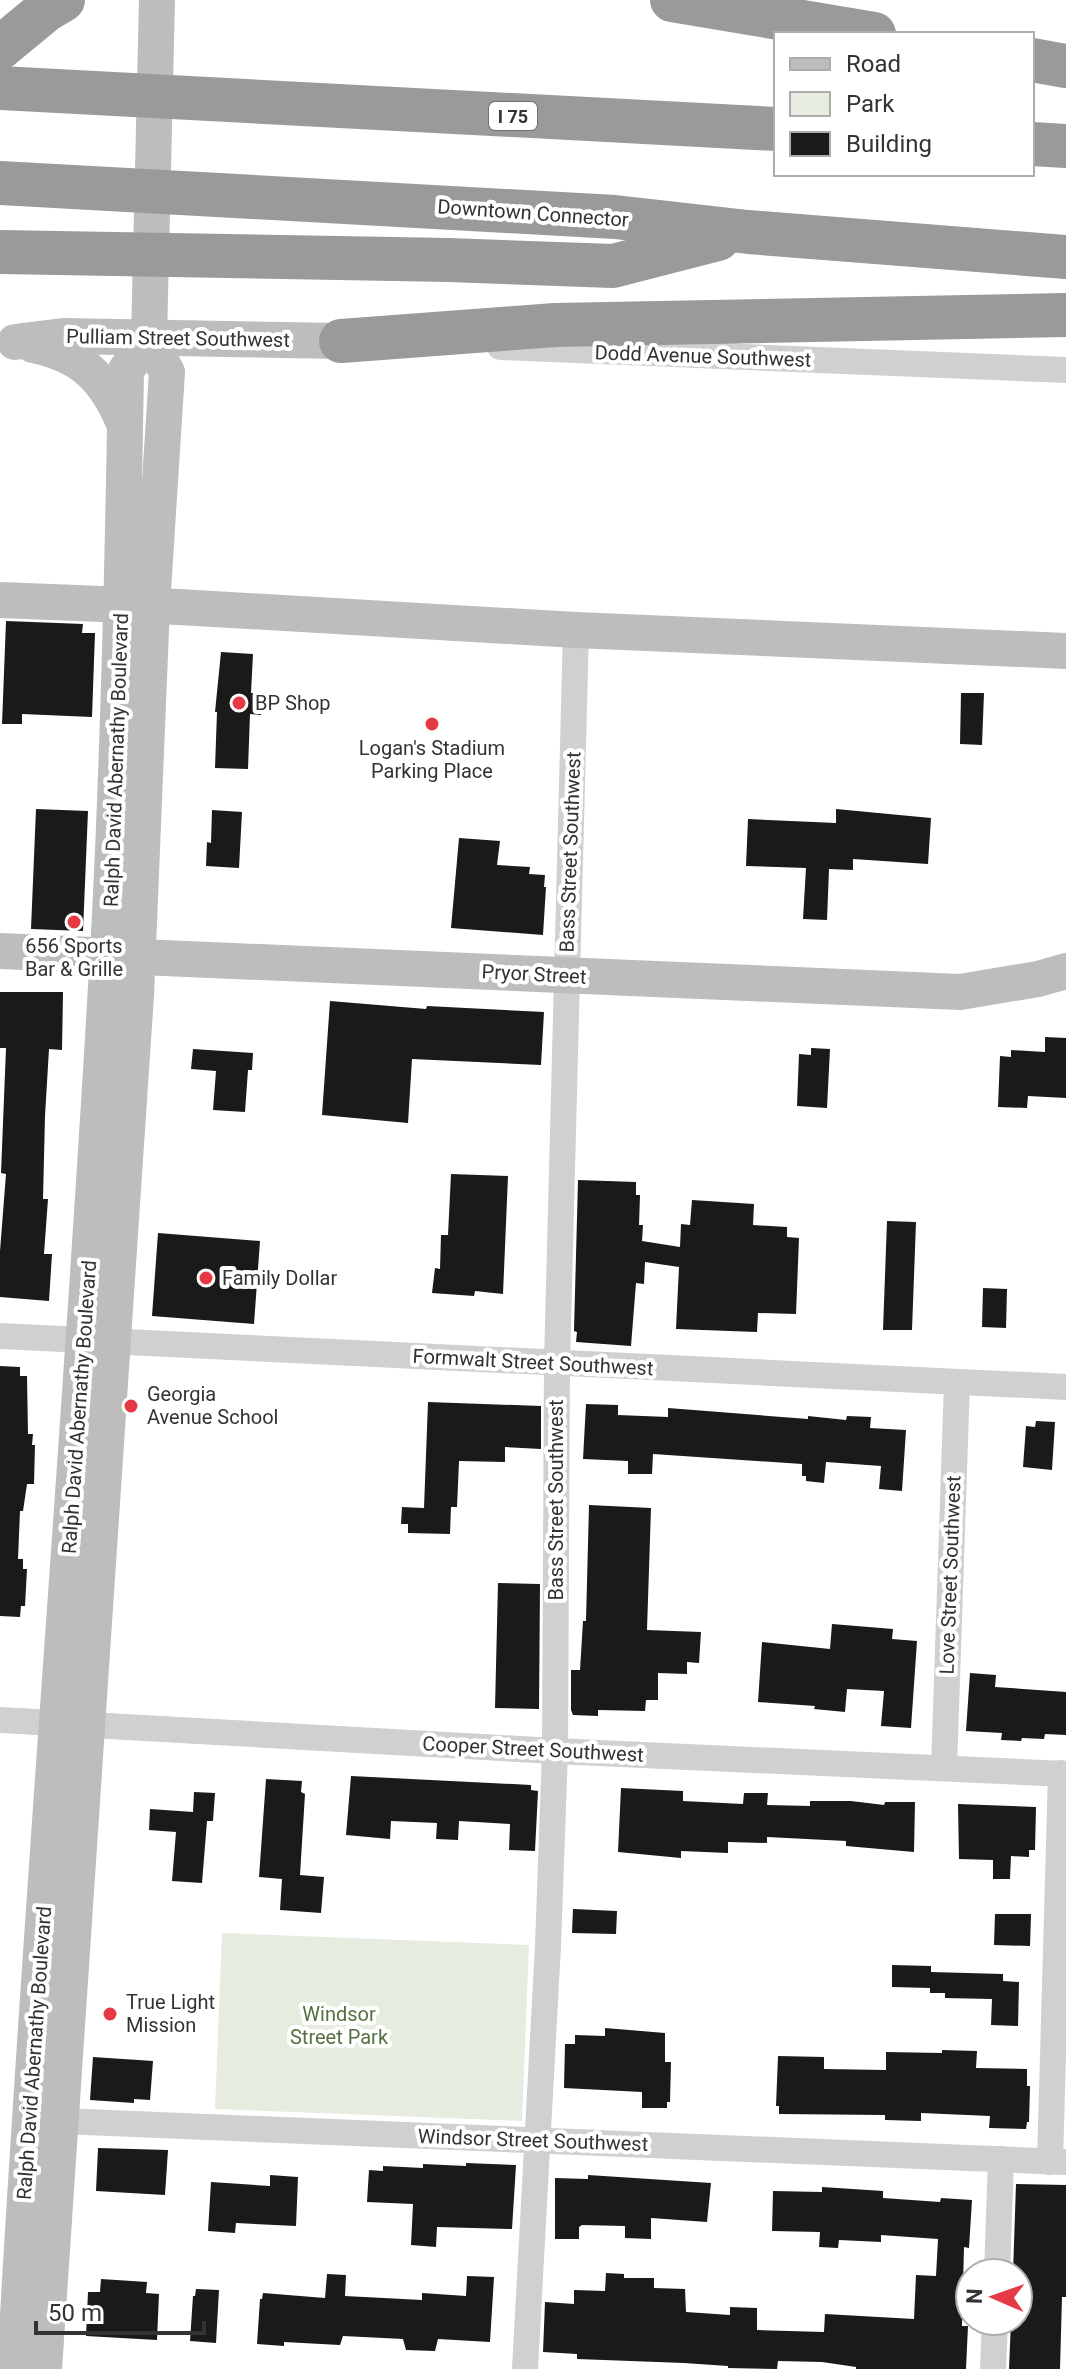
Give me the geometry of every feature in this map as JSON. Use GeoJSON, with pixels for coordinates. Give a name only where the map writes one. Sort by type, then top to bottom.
{"type":"FeatureCollection","features":[{"type":"Feature","properties":{"kind":"highway"},"geometry":{"type":"LineString","coordinates":[[1,78],[63,0]]}},
{"type":"Feature","properties":{"kind":"highway"},"geometry":{"type":"LineString","coordinates":[[672,0],[862,32]]}},
{"type":"Feature","properties":{"kind":"highway"},"geometry":{"type":"LineString","coordinates":[[1034,60],[1066,66]]}},
{"type":"Feature","properties":{"kind":"highway","name":"I 75"},"geometry":{"type":"LineString","coordinates":[[1,78],[53,90],[774,129]]}},
{"type":"Feature","properties":{"kind":"highway"},"geometry":{"type":"LineString","coordinates":[[1034,144],[1066,146]]}},
{"type":"Feature","properties":{"kind":"highway","name":"Downtown Connector"},"geometry":{"type":"LineString","coordinates":[[0,183],[615,217],[748,232],[1066,257]]}},
{"type":"Feature","properties":{"kind":"highway"},"geometry":{"type":"LineString","coordinates":[[0,252],[613,266],[748,232]]}},
{"type":"Feature","properties":{"kind":"highway"},"geometry":{"type":"LineString","coordinates":[[341,341],[555,325],[1066,315]]}},
{"type":"Feature","properties":{"kind":"main road","name":"Ralph David Abernathy Boulevard"},"geometry":{"type":"LineString","coordinates":[[15,2369],[30,2120],[72,1724],[99,1341],[122,956],[137,606],[163,445],[167,372],[149,339],[157,0]]}},
{"type":"Feature","properties":{"kind":"main road","name":"Pulliam Street Southwest"},"geometry":{"type":"LineString","coordinates":[[8,341],[63,336],[341,341]]}},
{"type":"Feature","properties":{"kind":"main road","name":"Ralph David Abernathy Boulevard"},"geometry":{"type":"LineString","coordinates":[[137,606],[124,435],[126,370],[149,339]]}},
{"type":"Feature","properties":{"kind":"main road","name":"Pulliam Street Southwest"},"geometry":{"type":"LineString","coordinates":[[8,341],[50,349],[78,361],[95,373],[113,398],[124,435]]}},
{"type":"Feature","properties":{"kind":"main road"},"geometry":{"type":"LineString","coordinates":[[124,435],[163,445]]}},
{"type":"Feature","properties":{"kind":"main road"},"geometry":{"type":"LineString","coordinates":[[0,600],[576,630],[1066,651]]}},
{"type":"Feature","properties":{"kind":"main road","name":"Pryor Street"},"geometry":{"type":"LineString","coordinates":[[0,951],[960,992],[1038,979],[1066,971]]}},
{"type":"Feature","properties":{"kind":"main road","name":"Ralph David Abernathy Boulevard"},"geometry":{"type":"LineString","coordinates":[[30,2120],[44,2369]]}},
{"type":"Feature","properties":{"kind":"street","name":"Dodd Avenue Southwest"},"geometry":{"type":"LineString","coordinates":[[341,341],[1066,370]]}},
{"type":"Feature","properties":{"kind":"street","name":"Bass Street Southwest"},"geometry":{"type":"LineString","coordinates":[[525,2369],[548,1946],[555,1751],[557,1363],[576,630]]}},
{"type":"Feature","properties":{"kind":"street","name":"Formwalt Street Southwest"},"geometry":{"type":"LineString","coordinates":[[0,1336],[1066,1387]]}},
{"type":"Feature","properties":{"kind":"street","name":"Love Street Southwest"},"geometry":{"type":"LineString","coordinates":[[944,1768],[957,1382]]}},
{"type":"Feature","properties":{"kind":"street","name":"Cooper Street Southwest"},"geometry":{"type":"LineString","coordinates":[[0,1720],[555,1751],[1064,1774]]}},
{"type":"Feature","properties":{"kind":"street"},"geometry":{"type":"LineString","coordinates":[[1058,2162],[1064,1774]]}},
{"type":"Feature","properties":{"kind":"street","name":"Windsor Street Southwest"},"geometry":{"type":"LineString","coordinates":[[30,2120],[1058,2162]]}},
{"type":"Feature","properties":{"kind":"street"},"geometry":{"type":"LineString","coordinates":[[998,2257],[1001,2159]]}},
{"type":"Feature","properties":{"kind":"street"},"geometry":{"type":"LineString","coordinates":[[993,2369],[994,2337]]}},
{"type":"Feature","properties":{"kind":"green space","name":"Windsor Street Park"},"geometry":{"type":"Polygon","coordinates":[[[222,1933],[529,1945],[522,2121],[215,2109],[222,1933]]]}},
{"type":"Feature","properties":{"kind":"building"},"geometry":{"type":"Polygon","coordinates":[[[6,621],[83,624],[82,633],[95,633],[92,717],[22,714],[22,724],[2,724],[6,621]]]}},
{"type":"Feature","properties":{"kind":"building"},"geometry":{"type":"Polygon","coordinates":[[[221,652],[253,654],[251,693],[263,693],[261,715],[250,714],[248,769],[215,768],[215,712],[221,652]]]}},
{"type":"Feature","properties":{"kind":"building"},"geometry":{"type":"Polygon","coordinates":[[[961,693],[984,693],[982,745],[960,744],[961,693]]]}},
{"type":"Feature","properties":{"kind":"building"},"geometry":{"type":"Polygon","coordinates":[[[36,809],[88,811],[83,931],[31,929],[36,809]]]}},
{"type":"Feature","properties":{"kind":"building"},"geometry":{"type":"Polygon","coordinates":[[[836,809],[931,818],[928,864],[853,859],[853,870],[829,869],[827,920],[803,919],[806,868],[746,866],[748,819],[836,823],[836,809]]]}},
{"type":"Feature","properties":{"kind":"building"},"geometry":{"type":"Polygon","coordinates":[[[212,810],[242,812],[239,868],[206,866],[207,842],[211,843],[212,810]]]}},
{"type":"Feature","properties":{"kind":"building"},"geometry":{"type":"Polygon","coordinates":[[[459,838],[500,841],[497,865],[530,867],[529,874],[545,875],[543,935],[451,928],[459,838]]]}},
{"type":"Feature","properties":{"kind":"building"},"geometry":{"type":"Polygon","coordinates":[[[0,992],[63,992],[62,1050],[49,1049],[45,1116],[43,1199],[48,1199],[44,1254],[52,1254],[49,1301],[0,1297],[6,1174],[1,1173],[6,1048],[0,1048],[0,992]]]}},
{"type":"Feature","properties":{"kind":"building"},"geometry":{"type":"Polygon","coordinates":[[[330,1001],[426,1009],[427,1006],[544,1012],[541,1065],[412,1059],[408,1123],[322,1115],[330,1001]]]}},
{"type":"Feature","properties":{"kind":"building"},"geometry":{"type":"Polygon","coordinates":[[[1045,1037],[1066,1038],[1066,1098],[1028,1096],[1027,1108],[998,1107],[1000,1056],[1011,1057],[1011,1050],[1045,1052],[1045,1037]]]}},
{"type":"Feature","properties":{"kind":"building"},"geometry":{"type":"Polygon","coordinates":[[[811,1048],[830,1049],[827,1108],[797,1106],[799,1054],[811,1055],[811,1048]]]}},
{"type":"Feature","properties":{"kind":"building"},"geometry":{"type":"Polygon","coordinates":[[[193,1049],[253,1053],[252,1070],[248,1070],[245,1112],[213,1110],[216,1071],[191,1069],[193,1049]]]}},
{"type":"Feature","properties":{"kind":"building"},"geometry":{"type":"Polygon","coordinates":[[[451,1174],[508,1176],[503,1294],[475,1291],[474,1296],[432,1293],[435,1268],[440,1269],[441,1235],[448,1235],[451,1174]]]}},
{"type":"Feature","properties":{"kind":"building"},"geometry":{"type":"Polygon","coordinates":[[[578,1180],[636,1182],[636,1195],[640,1195],[642,1241],[680,1247],[681,1224],[690,1225],[692,1200],[754,1204],[753,1225],[787,1227],[787,1237],[799,1238],[796,1314],[758,1313],[757,1332],[676,1329],[679,1267],[645,1262],[644,1284],[636,1283],[631,1346],[576,1342],[578,1180]]]}},
{"type":"Feature","properties":{"kind":"building"},"geometry":{"type":"Polygon","coordinates":[[[887,1221],[916,1222],[912,1330],[883,1330],[887,1221]]]}},
{"type":"Feature","properties":{"kind":"building","name":"Family Dollar"},"geometry":{"type":"Polygon","coordinates":[[[158,1233],[260,1241],[254,1324],[152,1316],[158,1233]]]}},
{"type":"Feature","properties":{"kind":"building"},"geometry":{"type":"Polygon","coordinates":[[[983,1288],[1007,1289],[1006,1328],[982,1327],[983,1288]]]}},
{"type":"Feature","properties":{"kind":"building"},"geometry":{"type":"Polygon","coordinates":[[[0,1366],[20,1367],[20,1376],[27,1376],[28,1434],[33,1434],[32,1445],[35,1445],[34,1484],[27,1484],[23,1511],[20,1511],[18,1559],[23,1559],[23,1569],[27,1569],[25,1606],[21,1606],[20,1617],[0,1616],[0,1366]]]}},
{"type":"Feature","properties":{"kind":"building"},"geometry":{"type":"Polygon","coordinates":[[[428,1402],[541,1406],[541,1449],[505,1447],[505,1462],[459,1461],[457,1507],[451,1507],[450,1534],[408,1533],[408,1524],[401,1524],[402,1507],[424,1508],[428,1402]]]}},
{"type":"Feature","properties":{"kind":"building"},"geometry":{"type":"Polygon","coordinates":[[[586,1404],[618,1405],[618,1415],[668,1417],[668,1408],[808,1419],[808,1416],[846,1420],[847,1416],[871,1417],[870,1428],[906,1430],[902,1491],[879,1489],[881,1466],[826,1462],[824,1483],[806,1481],[806,1476],[802,1476],[802,1464],[653,1454],[652,1474],[628,1474],[628,1461],[583,1459],[586,1404]]]}},
{"type":"Feature","properties":{"kind":"building"},"geometry":{"type":"Polygon","coordinates":[[[1036,1421],[1055,1422],[1052,1470],[1023,1467],[1026,1426],[1035,1427],[1036,1421]]]}},
{"type":"Feature","properties":{"kind":"building"},"geometry":{"type":"Polygon","coordinates":[[[589,1505],[651,1508],[647,1630],[701,1632],[699,1663],[687,1662],[687,1674],[658,1673],[658,1700],[646,1700],[645,1711],[598,1710],[598,1716],[573,1715],[571,1710],[571,1670],[580,1670],[583,1621],[586,1621],[589,1505]]]}},
{"type":"Feature","properties":{"kind":"building"},"geometry":{"type":"Polygon","coordinates":[[[498,1583],[540,1584],[539,1709],[495,1708],[498,1583]]]}},
{"type":"Feature","properties":{"kind":"building"},"geometry":{"type":"Polygon","coordinates":[[[832,1624],[893,1629],[892,1639],[917,1641],[911,1728],[881,1726],[884,1691],[847,1689],[845,1712],[814,1709],[815,1706],[758,1702],[762,1642],[830,1649],[832,1624]]]}},
{"type":"Feature","properties":{"kind":"building"},"geometry":{"type":"Polygon","coordinates":[[[970,1673],[996,1675],[995,1687],[1066,1692],[1066,1735],[1045,1734],[1044,1739],[1022,1738],[1021,1741],[1001,1740],[1002,1733],[966,1731],[970,1673]]]}},
{"type":"Feature","properties":{"kind":"building"},"geometry":{"type":"Polygon","coordinates":[[[351,1776],[531,1785],[531,1790],[538,1791],[535,1851],[509,1850],[510,1824],[459,1821],[458,1840],[436,1839],[437,1823],[391,1821],[390,1839],[346,1835],[351,1776]]]}},
{"type":"Feature","properties":{"kind":"building"},"geometry":{"type":"Polygon","coordinates":[[[266,1779],[302,1781],[301,1792],[305,1794],[300,1875],[324,1877],[321,1913],[280,1910],[282,1879],[259,1877],[266,1779]]]}},
{"type":"Feature","properties":{"kind":"building"},"geometry":{"type":"Polygon","coordinates":[[[621,1788],[683,1791],[683,1801],[743,1804],[744,1793],[768,1793],[767,1805],[810,1806],[810,1801],[884,1805],[885,1802],[915,1802],[914,1852],[846,1846],[846,1841],[767,1837],[767,1843],[728,1842],[728,1853],[681,1851],[681,1858],[618,1852],[621,1788]]]}},
{"type":"Feature","properties":{"kind":"building"},"geometry":{"type":"Polygon","coordinates":[[[194,1792],[215,1793],[213,1821],[207,1821],[202,1883],[172,1881],[176,1832],[149,1830],[150,1809],[193,1812],[194,1792]]]}},
{"type":"Feature","properties":{"kind":"building"},"geometry":{"type":"Polygon","coordinates":[[[958,1804],[1036,1807],[1035,1850],[1029,1850],[1029,1857],[1011,1856],[1010,1879],[993,1879],[993,1860],[959,1859],[958,1804]]]}},
{"type":"Feature","properties":{"kind":"building"},"geometry":{"type":"Polygon","coordinates":[[[573,1909],[617,1911],[616,1934],[572,1933],[573,1909]]]}},
{"type":"Feature","properties":{"kind":"building"},"geometry":{"type":"Polygon","coordinates":[[[995,1914],[1031,1914],[1030,1946],[994,1945],[995,1914]]]}},
{"type":"Feature","properties":{"kind":"building"},"geometry":{"type":"Polygon","coordinates":[[[892,1965],[931,1966],[931,1972],[1003,1974],[1003,1981],[1019,1982],[1018,2026],[991,2025],[992,1999],[945,1998],[945,1993],[930,1993],[930,1988],[892,1987],[892,1965]]]}},
{"type":"Feature","properties":{"kind":"building"},"geometry":{"type":"Polygon","coordinates":[[[605,2028],[665,2033],[665,2062],[671,2062],[670,2102],[667,2102],[667,2108],[642,2108],[642,2092],[564,2088],[565,2044],[575,2044],[575,2035],[605,2036],[605,2028]]]}},
{"type":"Feature","properties":{"kind":"building"},"geometry":{"type":"Polygon","coordinates":[[[942,2050],[977,2051],[976,2068],[1027,2069],[1027,2086],[1030,2086],[1026,2129],[989,2128],[990,2116],[921,2113],[921,2121],[885,2120],[885,2115],[779,2114],[779,2106],[776,2106],[778,2056],[824,2057],[824,2069],[886,2070],[886,2052],[942,2053],[942,2050]]]}},
{"type":"Feature","properties":{"kind":"building"},"geometry":{"type":"Polygon","coordinates":[[[93,2057],[153,2061],[150,2100],[134,2099],[134,2103],[90,2100],[93,2057]]]}},
{"type":"Feature","properties":{"kind":"building"},"geometry":{"type":"Polygon","coordinates":[[[98,2148],[168,2150],[165,2195],[96,2191],[98,2148]]]}},
{"type":"Feature","properties":{"kind":"building"},"geometry":{"type":"Polygon","coordinates":[[[466,2163],[516,2165],[512,2229],[437,2227],[436,2247],[411,2245],[413,2204],[367,2202],[369,2170],[383,2171],[383,2166],[423,2168],[423,2164],[466,2166],[466,2163]]]}},
{"type":"Feature","properties":{"kind":"building"},"geometry":{"type":"Polygon","coordinates":[[[270,2175],[298,2177],[296,2226],[236,2223],[235,2233],[208,2231],[211,2182],[270,2186],[270,2175]]]}},
{"type":"Feature","properties":{"kind":"building"},"geometry":{"type":"Polygon","coordinates":[[[588,2175],[711,2183],[707,2222],[651,2218],[651,2239],[625,2238],[625,2226],[582,2225],[579,2227],[579,2239],[555,2239],[555,2178],[588,2179],[588,2175]]]}},
{"type":"Feature","properties":{"kind":"building"},"geometry":{"type":"Polygon","coordinates":[[[1016,2184],[1066,2185],[1066,2297],[1062,2297],[1060,2369],[1009,2369],[1010,2337],[1034,2337],[1034,2257],[1014,2257],[1016,2184]]]}},
{"type":"Feature","properties":{"kind":"building"},"geometry":{"type":"Polygon","coordinates":[[[822,2187],[883,2191],[883,2198],[940,2202],[941,2198],[972,2200],[969,2248],[964,2247],[964,2257],[954,2257],[954,2337],[967,2337],[966,2369],[856,2369],[822,2362],[778,2361],[777,2369],[728,2368],[577,2359],[577,2354],[543,2352],[545,2302],[574,2304],[574,2290],[605,2291],[606,2273],[624,2274],[624,2278],[654,2278],[654,2288],[685,2289],[686,2312],[730,2315],[730,2307],[757,2308],[757,2330],[824,2332],[825,2314],[914,2319],[916,2275],[936,2276],[938,2239],[881,2235],[881,2242],[839,2240],[838,2248],[819,2247],[820,2232],[772,2231],[773,2191],[822,2192],[822,2187]]]}},
{"type":"Feature","properties":{"kind":"building"},"geometry":{"type":"Polygon","coordinates":[[[327,2274],[346,2275],[345,2296],[422,2300],[422,2293],[466,2296],[467,2276],[494,2277],[490,2342],[438,2339],[435,2351],[406,2350],[403,2339],[343,2336],[340,2345],[257,2344],[263,2293],[325,2298],[327,2274]]]}},
{"type":"Feature","properties":{"kind":"building"},"geometry":{"type":"Polygon","coordinates":[[[101,2279],[147,2282],[146,2293],[159,2294],[157,2340],[86,2336],[88,2292],[100,2292],[101,2279]]]}},
{"type":"Feature","properties":{"kind":"building"},"geometry":{"type":"Polygon","coordinates":[[[196,2289],[219,2290],[216,2343],[190,2341],[196,2289]]]}},
{"type":"Feature","properties":{"kind":"place","name":"BP Shop"},"geometry":{"type":"Point","coordinates":[239,703]}},
{"type":"Feature","properties":{"kind":"place","name":"Logan's Stadium Parking Place"},"geometry":{"type":"Point","coordinates":[432,724]}},
{"type":"Feature","properties":{"kind":"place","name":"656 Sports Bar & Grille"},"geometry":{"type":"Point","coordinates":[74,922]}},
{"type":"Feature","properties":{"kind":"place","name":"Family Dollar"},"geometry":{"type":"Point","coordinates":[206,1278]}},
{"type":"Feature","properties":{"kind":"place","name":"Georgia Avenue School"},"geometry":{"type":"Point","coordinates":[131,1406]}},
{"type":"Feature","properties":{"kind":"place","name":"True Light Mission"},"geometry":{"type":"Point","coordinates":[110,2014]}}]}
